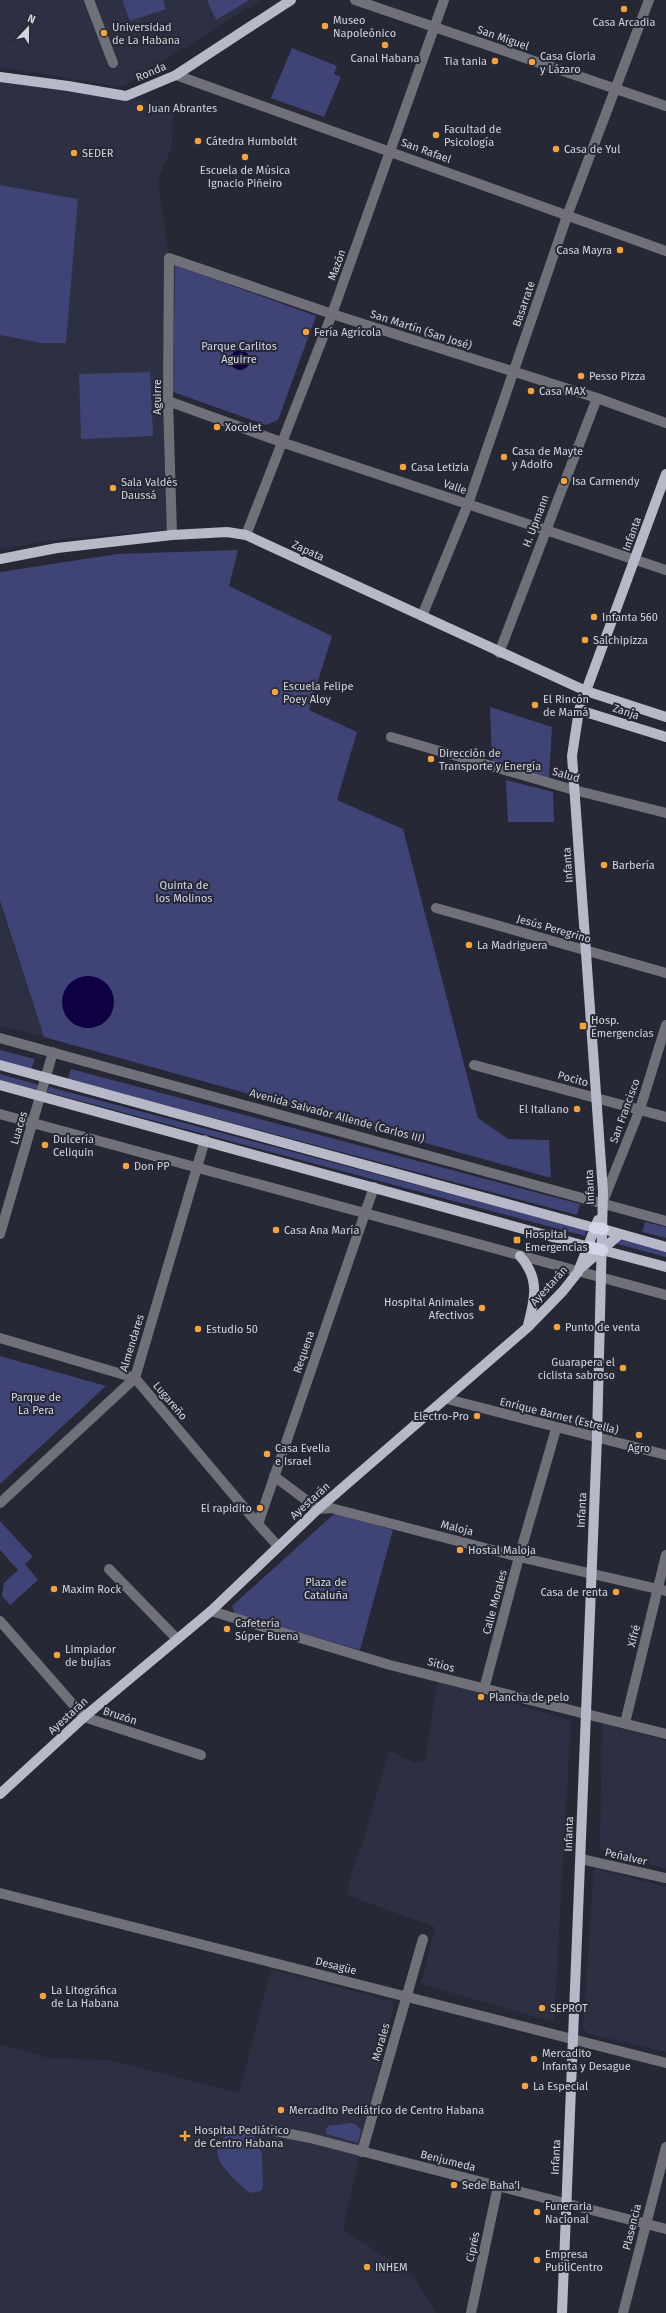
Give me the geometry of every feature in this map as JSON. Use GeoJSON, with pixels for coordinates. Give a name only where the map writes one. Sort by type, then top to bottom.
{"type":"FeatureCollection","features":[{"type":"Feature","properties":{"kind":"highway"},"geometry":{"type":"LineString","coordinates":[[589,1247],[602,1250]]}},
{"type":"Feature","properties":{"kind":"main road","name":"Ronda"},"geometry":{"type":"LineString","coordinates":[[0,77],[68,86],[126,96],[176,75],[292,0]]}},
{"type":"Feature","properties":{"kind":"main road","name":"Infanta"},"geometry":{"type":"LineString","coordinates":[[562,2313],[565,2203],[574,2040],[581,1859],[590,1573],[597,1438],[602,1278],[602,1250],[599,1229],[603,1203],[572,756],[579,710],[666,474]]}},
{"type":"Feature","properties":{"kind":"main road","name":"Zapata"},"geometry":{"type":"LineString","coordinates":[[0,559],[57,548],[172,535],[227,532],[246,535],[499,653],[586,691]]}},
{"type":"Feature","properties":{"kind":"main road","name":"Zanja"},"geometry":{"type":"LineString","coordinates":[[586,691],[666,717]]}},
{"type":"Feature","properties":{"kind":"main road","name":"Zanja"},"geometry":{"type":"LineString","coordinates":[[579,710],[666,737]]}},
{"type":"Feature","properties":{"kind":"main road"},"geometry":{"type":"LineString","coordinates":[[0,1064],[666,1247]]}},
{"type":"Feature","properties":{"kind":"main road"},"geometry":{"type":"LineString","coordinates":[[0,1085],[205,1140],[589,1247]]}},
{"type":"Feature","properties":{"kind":"main road","name":"Ayestarán"},"geometry":{"type":"LineString","coordinates":[[0,1794],[84,1717],[212,1611],[318,1509],[447,1399],[528,1327],[563,1291],[578,1272],[599,1229]]}},
{"type":"Feature","properties":{"kind":"main road"},"geometry":{"type":"LineString","coordinates":[[578,1272],[620,1234]]}},
{"type":"Feature","properties":{"kind":"main road"},"geometry":{"type":"LineString","coordinates":[[602,1250],[666,1267]]}},
{"type":"Feature","properties":{"kind":"main road"},"geometry":{"type":"LineString","coordinates":[[520,1256],[531,1270],[536,1292],[528,1327]]}},
{"type":"Feature","properties":{"kind":"street"},"geometry":{"type":"LineString","coordinates":[[89,0],[112,63]]}},
{"type":"Feature","properties":{"kind":"street","name":"San Miguel"},"geometry":{"type":"LineString","coordinates":[[355,0],[666,106]]}},
{"type":"Feature","properties":{"kind":"street","name":"Mazón"},"geometry":{"type":"LineString","coordinates":[[246,535],[332,314],[444,0]]}},
{"type":"Feature","properties":{"kind":"street","name":"Basarrate"},"geometry":{"type":"LineString","coordinates":[[422,616],[468,504],[567,216],[649,0]]}},
{"type":"Feature","properties":{"kind":"street","name":"San Rafael"},"geometry":{"type":"LineString","coordinates":[[176,75],[390,150],[666,251]]}},
{"type":"Feature","properties":{"kind":"street","name":"San Martín (San José)"},"geometry":{"type":"LineString","coordinates":[[169,258],[332,314],[597,398],[666,423]]}},
{"type":"Feature","properties":{"kind":"street","name":"Aguirre"},"geometry":{"type":"LineString","coordinates":[[169,258],[168,401],[172,535]]}},
{"type":"Feature","properties":{"kind":"street","name":"H. Upmann"},"geometry":{"type":"LineString","coordinates":[[499,653],[597,398]]}},
{"type":"Feature","properties":{"kind":"street","name":"Valle"},"geometry":{"type":"LineString","coordinates":[[168,401],[282,442],[666,570]]}},
{"type":"Feature","properties":{"kind":"street","name":"Salud"},"geometry":{"type":"LineString","coordinates":[[391,737],[574,790],[666,814]]}},
{"type":"Feature","properties":{"kind":"street","name":"Jesús Peregrino"},"geometry":{"type":"LineString","coordinates":[[436,908],[666,973]]}},
{"type":"Feature","properties":{"kind":"street","name":"San Francisco"},"geometry":{"type":"LineString","coordinates":[[603,1203],[640,1109],[666,1025]]}},
{"type":"Feature","properties":{"kind":"street","name":"Avenida Salvador Allende (Carlos III)"},"geometry":{"type":"LineString","coordinates":[[0,1038],[666,1221]]}},
{"type":"Feature","properties":{"kind":"street","name":"Luaces"},"geometry":{"type":"LineString","coordinates":[[0,1234],[47,1077],[53,1052]]}},
{"type":"Feature","properties":{"kind":"street","name":"Pocito"},"geometry":{"type":"LineString","coordinates":[[474,1065],[666,1117]]}},
{"type":"Feature","properties":{"kind":"street"},"geometry":{"type":"LineString","coordinates":[[0,1114],[196,1169],[666,1295]]}},
{"type":"Feature","properties":{"kind":"street","name":"Almendares"},"geometry":{"type":"LineString","coordinates":[[0,1503],[135,1378],[205,1140]]}},
{"type":"Feature","properties":{"kind":"street","name":"Requena"},"geometry":{"type":"LineString","coordinates":[[258,1524],[374,1187]]}},
{"type":"Feature","properties":{"kind":"street"},"geometry":{"type":"LineString","coordinates":[[0,1338],[135,1378]]}},
{"type":"Feature","properties":{"kind":"street","name":"Lugareño"},"geometry":{"type":"LineString","coordinates":[[135,1378],[278,1546]]}},
{"type":"Feature","properties":{"kind":"street","name":"Enrique Barnet (Estrella)"},"geometry":{"type":"LineString","coordinates":[[447,1399],[556,1429],[666,1455]]}},
{"type":"Feature","properties":{"kind":"street","name":"Calle Morales"},"geometry":{"type":"LineString","coordinates":[[484,1689],[519,1557],[556,1429]]}},
{"type":"Feature","properties":{"kind":"street"},"geometry":{"type":"LineString","coordinates":[[274,1476],[318,1509]]}},
{"type":"Feature","properties":{"kind":"street","name":"Maloja"},"geometry":{"type":"LineString","coordinates":[[318,1509],[331,1508],[519,1557],[662,1590]]}},
{"type":"Feature","properties":{"kind":"street","name":"Xifré"},"geometry":{"type":"LineString","coordinates":[[625,1723],[662,1590],[666,1554]]}},
{"type":"Feature","properties":{"kind":"street"},"geometry":{"type":"LineString","coordinates":[[109,1569],[177,1639]]}},
{"type":"Feature","properties":{"kind":"street","name":"Sitios"},"geometry":{"type":"LineString","coordinates":[[212,1611],[390,1665],[666,1734]]}},
{"type":"Feature","properties":{"kind":"street"},"geometry":{"type":"LineString","coordinates":[[0,1621],[84,1717]]}},
{"type":"Feature","properties":{"kind":"street","name":"Bruzón"},"geometry":{"type":"LineString","coordinates":[[84,1717],[202,1754]]}},
{"type":"Feature","properties":{"kind":"street","name":"Peñalver"},"geometry":{"type":"LineString","coordinates":[[581,1859],[666,1878]]}},
{"type":"Feature","properties":{"kind":"street","name":"Desagüe"},"geometry":{"type":"LineString","coordinates":[[0,1893],[666,2063]]}},
{"type":"Feature","properties":{"kind":"street","name":"Morales"},"geometry":{"type":"LineString","coordinates":[[362,2152],[423,1939]]}},
{"type":"Feature","properties":{"kind":"street","name":"Benjumeda"},"geometry":{"type":"LineString","coordinates":[[270,2130],[310,2138],[666,2229]]}},
{"type":"Feature","properties":{"kind":"street","name":"Plasencia"},"geometry":{"type":"LineString","coordinates":[[623,2313],[666,2146]]}},
{"type":"Feature","properties":{"kind":"street","name":"Ciprés"},"geometry":{"type":"LineString","coordinates":[[471,2313],[498,2186]]}},
{"type":"Feature","properties":{"kind":"shaded area","name":"Universidad de La Habana"},"geometry":{"type":"Polygon","coordinates":[[[0,0],[261,0],[122,87],[0,67],[0,0]]]}},
{"type":"Feature","properties":{"kind":"shaded area"},"geometry":{"type":"Polygon","coordinates":[[[0,77],[126,96],[173,107],[172,146],[158,180],[169,258],[171,529],[56,540],[0,549],[0,77]]]}},
{"type":"Feature","properties":{"kind":"shaded area"},"geometry":{"type":"Polygon","coordinates":[[[240,350],[247,353],[250,360],[247,367],[240,370],[233,367],[230,360],[233,353],[240,350]]]}},
{"type":"Feature","properties":{"kind":"shaded area"},"geometry":{"type":"Polygon","coordinates":[[[0,905],[44,1037],[0,1026],[0,905]]]}},
{"type":"Feature","properties":{"kind":"shaded area"},"geometry":{"type":"Polygon","coordinates":[[[83,976],[93,976],[107,983],[114,997],[114,1007],[107,1021],[93,1028],[83,1028],[73,1024],[66,1017],[62,1007],[62,997],[66,987],[73,980],[83,976]]]}},
{"type":"Feature","properties":{"kind":"shaded area"},"geometry":{"type":"Polygon","coordinates":[[[438,1680],[571,1721],[554,2022],[421,1984],[435,1927],[347,1895],[350,1876],[363,1843],[389,1751],[414,1762],[425,1760],[438,1680]]]}},
{"type":"Feature","properties":{"kind":"shaded area"},"geometry":{"type":"Polygon","coordinates":[[[602,1723],[666,1741],[666,1869],[600,1849],[602,1723]]]}},
{"type":"Feature","properties":{"kind":"shaded area"},"geometry":{"type":"Polygon","coordinates":[[[594,1868],[666,1887],[666,2052],[589,2034],[583,2028],[594,1868]]]}},
{"type":"Feature","properties":{"kind":"shaded area","name":"Hospital Pediátrico de Centro Habana"},"geometry":{"type":"Polygon","coordinates":[[[271,1969],[394,2002],[343,2229],[413,2275],[437,2313],[0,2313],[0,2044],[49,2058],[109,2060],[239,2093],[271,1969]]]}},
{"type":"Feature","properties":{"kind":"green space"},"geometry":{"type":"Polygon","coordinates":[[[122,0],[163,0],[166,9],[130,21],[122,0]]]}},
{"type":"Feature","properties":{"kind":"green space"},"geometry":{"type":"Polygon","coordinates":[[[207,0],[249,0],[216,20],[207,0]]]}},
{"type":"Feature","properties":{"kind":"green space"},"geometry":{"type":"Polygon","coordinates":[[[292,48],[337,66],[334,74],[341,77],[324,117],[271,98],[292,48]]]}},
{"type":"Feature","properties":{"kind":"green space"},"geometry":{"type":"Polygon","coordinates":[[[0,185],[78,199],[66,343],[42,343],[0,335],[0,185]]]}},
{"type":"Feature","properties":{"kind":"green space","name":"Parque Carlitos Aguirre"},"geometry":{"type":"Polygon","coordinates":[[[175,265],[316,316],[278,420],[266,425],[173,392],[175,265]]]}},
{"type":"Feature","properties":{"kind":"green space"},"geometry":{"type":"Polygon","coordinates":[[[150,372],[153,436],[81,439],[79,374],[150,372]]]}},
{"type":"Feature","properties":{"kind":"green space","name":"Quinta de los Molinos"},"geometry":{"type":"Polygon","coordinates":[[[238,550],[229,586],[332,636],[309,710],[357,732],[337,800],[403,829],[478,1118],[508,1139],[549,1140],[551,1178],[44,1037],[0,901],[0,572],[117,554],[238,550]]]}},
{"type":"Feature","properties":{"kind":"green space"},"geometry":{"type":"Polygon","coordinates":[[[490,707],[552,727],[549,778],[492,762],[490,707]]]}},
{"type":"Feature","properties":{"kind":"green space"},"geometry":{"type":"Polygon","coordinates":[[[506,780],[553,792],[554,822],[508,822],[506,780]]]}},
{"type":"Feature","properties":{"kind":"green space"},"geometry":{"type":"Polygon","coordinates":[[[0,1050],[35,1059],[31,1069],[0,1061],[0,1050]]]}},
{"type":"Feature","properties":{"kind":"green space"},"geometry":{"type":"Polygon","coordinates":[[[71,1069],[580,1204],[577,1215],[68,1079],[71,1069]]]}},
{"type":"Feature","properties":{"kind":"green space"},"geometry":{"type":"Polygon","coordinates":[[[0,1074],[39,1085],[38,1090],[0,1080],[0,1074]]]}},
{"type":"Feature","properties":{"kind":"green space"},"geometry":{"type":"Polygon","coordinates":[[[49,1087],[586,1230],[585,1236],[47,1092],[49,1087]]]}},
{"type":"Feature","properties":{"kind":"green space"},"geometry":{"type":"Polygon","coordinates":[[[645,1222],[666,1227],[666,1238],[642,1232],[645,1222]]]}},
{"type":"Feature","properties":{"kind":"green space"},"geometry":{"type":"Polygon","coordinates":[[[619,1239],[666,1251],[666,1257],[614,1243],[619,1239]]]}},
{"type":"Feature","properties":{"kind":"green space","name":"Parque de La Pera"},"geometry":{"type":"Polygon","coordinates":[[[0,1356],[106,1386],[0,1484],[0,1356]]]}},
{"type":"Feature","properties":{"kind":"green space","name":"Plaza de Cataluña"},"geometry":{"type":"Polygon","coordinates":[[[335,1513],[393,1530],[360,1650],[235,1614],[232,1606],[335,1513]]]}},
{"type":"Feature","properties":{"kind":"green space"},"geometry":{"type":"Polygon","coordinates":[[[0,1521],[33,1557],[25,1564],[38,1580],[10,1605],[2,1596],[4,1583],[18,1570],[0,1550],[0,1521]]]}},
{"type":"Feature","properties":{"kind":"green space"},"geometry":{"type":"Polygon","coordinates":[[[351,2123],[357,2125],[361,2130],[358,2143],[326,2134],[326,2129],[328,2126],[351,2123]]]}},
{"type":"Feature","properties":{"kind":"green space"},"geometry":{"type":"Polygon","coordinates":[[[241,2133],[254,2136],[262,2154],[263,2187],[261,2191],[250,2193],[232,2177],[221,2163],[218,2156],[218,2148],[221,2141],[225,2137],[230,2134],[241,2133]]]}},
{"type":"Feature","properties":{"kind":"place","name":"Casa Arcadia"},"geometry":{"type":"Point","coordinates":[624,9]}},
{"type":"Feature","properties":{"kind":"place","name":"Museo Napoleónico"},"geometry":{"type":"Point","coordinates":[325,26]}},
{"type":"Feature","properties":{"kind":"place","name":"Universidad de La Habana"},"geometry":{"type":"Point","coordinates":[104,33]}},
{"type":"Feature","properties":{"kind":"place","name":"Canal Habana"},"geometry":{"type":"Point","coordinates":[385,45]}},
{"type":"Feature","properties":{"kind":"place","name":"Tia tania"},"geometry":{"type":"Point","coordinates":[495,61]}},
{"type":"Feature","properties":{"kind":"place","name":"Casa Gloria y Lázaro"},"geometry":{"type":"Point","coordinates":[532,62]}},
{"type":"Feature","properties":{"kind":"place","name":"Juan Abrantes"},"geometry":{"type":"Point","coordinates":[140,108]}},
{"type":"Feature","properties":{"kind":"place","name":"Facultad de Psicología"},"geometry":{"type":"Point","coordinates":[436,135]}},
{"type":"Feature","properties":{"kind":"place","name":"Cátedra Humboldt"},"geometry":{"type":"Point","coordinates":[198,141]}},
{"type":"Feature","properties":{"kind":"place","name":"Casa de Yul"},"geometry":{"type":"Point","coordinates":[556,149]}},
{"type":"Feature","properties":{"kind":"place","name":"SEDER"},"geometry":{"type":"Point","coordinates":[74,153]}},
{"type":"Feature","properties":{"kind":"place","name":"Escuela de Música Ignacio Piñeiro"},"geometry":{"type":"Point","coordinates":[245,157]}},
{"type":"Feature","properties":{"kind":"place","name":"Casa Mayra"},"geometry":{"type":"Point","coordinates":[620,250]}},
{"type":"Feature","properties":{"kind":"place","name":"Fería Agrícola"},"geometry":{"type":"Point","coordinates":[306,332]}},
{"type":"Feature","properties":{"kind":"place","name":"Pesso Pizza"},"geometry":{"type":"Point","coordinates":[581,376]}},
{"type":"Feature","properties":{"kind":"place","name":"Casa MAX"},"geometry":{"type":"Point","coordinates":[531,391]}},
{"type":"Feature","properties":{"kind":"place","name":"Xocolet"},"geometry":{"type":"Point","coordinates":[217,427]}},
{"type":"Feature","properties":{"kind":"place","name":"Casa de Mayte y Adolfo"},"geometry":{"type":"Point","coordinates":[504,457]}},
{"type":"Feature","properties":{"kind":"place","name":"Casa Letizia"},"geometry":{"type":"Point","coordinates":[403,467]}},
{"type":"Feature","properties":{"kind":"place","name":"Isa Carmendy"},"geometry":{"type":"Point","coordinates":[564,481]}},
{"type":"Feature","properties":{"kind":"place","name":"Sala Valdés Daussá"},"geometry":{"type":"Point","coordinates":[113,488]}},
{"type":"Feature","properties":{"kind":"place","name":"Infanta 560"},"geometry":{"type":"Point","coordinates":[594,617]}},
{"type":"Feature","properties":{"kind":"place","name":"Salchipizza"},"geometry":{"type":"Point","coordinates":[585,640]}},
{"type":"Feature","properties":{"kind":"place","name":"Escuela Felipe Poey Aloy"},"geometry":{"type":"Point","coordinates":[275,692]}},
{"type":"Feature","properties":{"kind":"place","name":"El Rincón de Mamá"},"geometry":{"type":"Point","coordinates":[535,705]}},
{"type":"Feature","properties":{"kind":"place","name":"Dirección de Transporte y Energía"},"geometry":{"type":"Point","coordinates":[431,759]}},
{"type":"Feature","properties":{"kind":"place","name":"Barbería"},"geometry":{"type":"Point","coordinates":[604,865]}},
{"type":"Feature","properties":{"kind":"place","name":"La Madriguera"},"geometry":{"type":"Point","coordinates":[469,945]}},
{"type":"Feature","properties":{"kind":"place","name":"Hosp. Emergencias"},"geometry":{"type":"Point","coordinates":[583,1026]}},
{"type":"Feature","properties":{"kind":"place","name":"El Italiano"},"geometry":{"type":"Point","coordinates":[577,1109]}},
{"type":"Feature","properties":{"kind":"place","name":"Dulcería Celiquin"},"geometry":{"type":"Point","coordinates":[45,1145]}},
{"type":"Feature","properties":{"kind":"place","name":"Don PP"},"geometry":{"type":"Point","coordinates":[126,1166]}},
{"type":"Feature","properties":{"kind":"place","name":"Casa Ana María"},"geometry":{"type":"Point","coordinates":[276,1230]}},
{"type":"Feature","properties":{"kind":"place","name":"Hospital Emergencias"},"geometry":{"type":"Point","coordinates":[517,1240]}},
{"type":"Feature","properties":{"kind":"place","name":"Hospital Animales Afectivos"},"geometry":{"type":"Point","coordinates":[482,1308]}},
{"type":"Feature","properties":{"kind":"place","name":"Punto de venta"},"geometry":{"type":"Point","coordinates":[557,1327]}},
{"type":"Feature","properties":{"kind":"place","name":"Estudio 50"},"geometry":{"type":"Point","coordinates":[198,1329]}},
{"type":"Feature","properties":{"kind":"place","name":"Guarapera el ciclista sabroso"},"geometry":{"type":"Point","coordinates":[623,1368]}},
{"type":"Feature","properties":{"kind":"place","name":"Electro-Pro"},"geometry":{"type":"Point","coordinates":[477,1416]}},
{"type":"Feature","properties":{"kind":"place","name":"Agro"},"geometry":{"type":"Point","coordinates":[639,1435]}},
{"type":"Feature","properties":{"kind":"place","name":"Casa Evelia e Israel"},"geometry":{"type":"Point","coordinates":[267,1454]}},
{"type":"Feature","properties":{"kind":"place","name":"El rapidito"},"geometry":{"type":"Point","coordinates":[260,1508]}},
{"type":"Feature","properties":{"kind":"place","name":"Hostal Maloja"},"geometry":{"type":"Point","coordinates":[460,1550]}},
{"type":"Feature","properties":{"kind":"place","name":"Maxim Rock"},"geometry":{"type":"Point","coordinates":[54,1589]}},
{"type":"Feature","properties":{"kind":"place","name":"Casa de renta"},"geometry":{"type":"Point","coordinates":[616,1592]}},
{"type":"Feature","properties":{"kind":"place","name":"Cafetería Súper Buena"},"geometry":{"type":"Point","coordinates":[227,1629]}},
{"type":"Feature","properties":{"kind":"place","name":"Limpiador de bujías"},"geometry":{"type":"Point","coordinates":[57,1655]}},
{"type":"Feature","properties":{"kind":"place","name":"Plancha de pelo"},"geometry":{"type":"Point","coordinates":[481,1697]}},
{"type":"Feature","properties":{"kind":"place","name":"La Litográfica de La Habana"},"geometry":{"type":"Point","coordinates":[43,1996]}},
{"type":"Feature","properties":{"kind":"place","name":"SEPROT"},"geometry":{"type":"Point","coordinates":[542,2008]}},
{"type":"Feature","properties":{"kind":"place","name":"Mercadito Infanta y Desague"},"geometry":{"type":"Point","coordinates":[534,2059]}},
{"type":"Feature","properties":{"kind":"place","name":"La Especial"},"geometry":{"type":"Point","coordinates":[525,2086]}},
{"type":"Feature","properties":{"kind":"place","name":"Mercadito Pediátrico de Centro Habana"},"geometry":{"type":"Point","coordinates":[281,2110]}},
{"type":"Feature","properties":{"kind":"place","name":"Hospital Pediátrico de Centro Habana"},"geometry":{"type":"Point","coordinates":[185,2136]}},
{"type":"Feature","properties":{"kind":"place","name":"Sede Baha’i"},"geometry":{"type":"Point","coordinates":[454,2185]}},
{"type":"Feature","properties":{"kind":"place","name":"Funeraria Nacional"},"geometry":{"type":"Point","coordinates":[537,2212]}},
{"type":"Feature","properties":{"kind":"place","name":"Empresa PubliCentro"},"geometry":{"type":"Point","coordinates":[537,2260]}},
{"type":"Feature","properties":{"kind":"place","name":"INHEM"},"geometry":{"type":"Point","coordinates":[367,2267]}}]}
